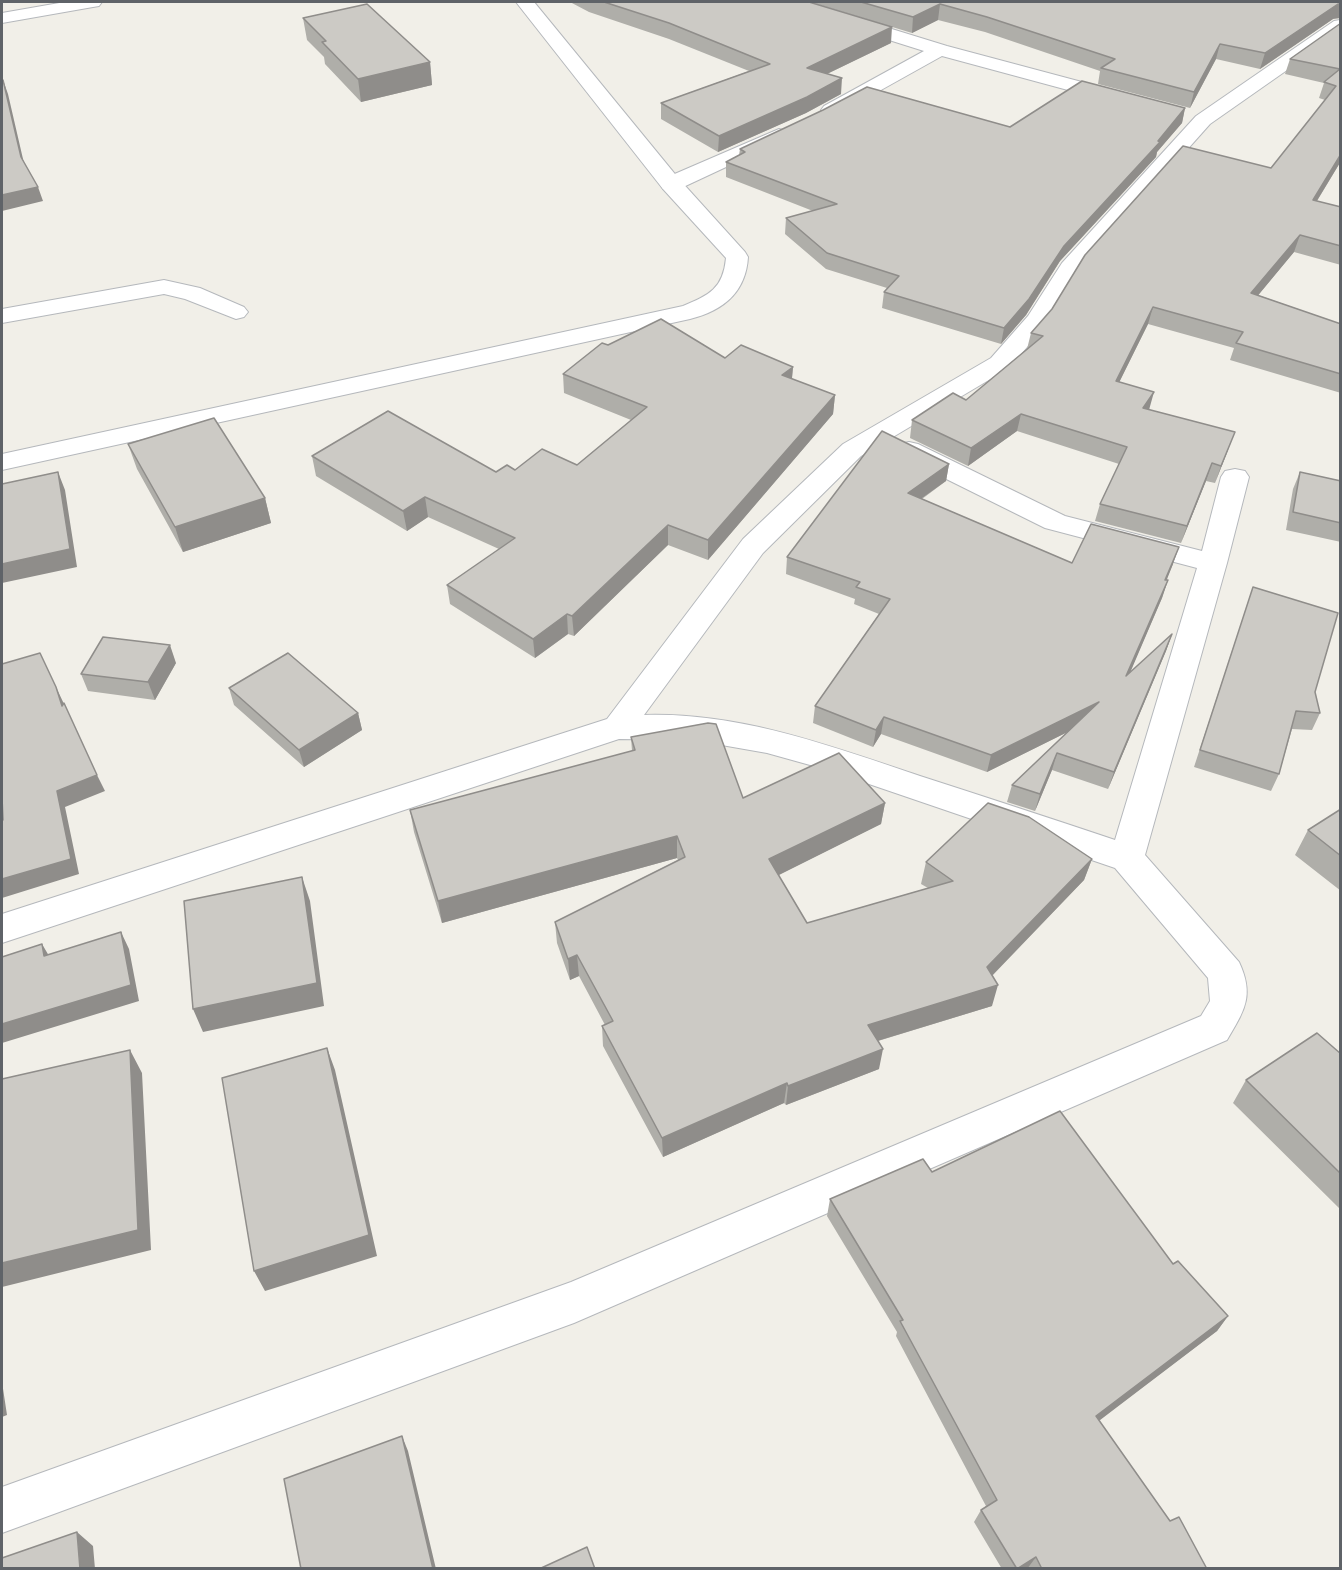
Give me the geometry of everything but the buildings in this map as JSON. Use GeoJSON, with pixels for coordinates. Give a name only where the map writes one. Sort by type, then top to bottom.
{"type":"FeatureCollection","features":[{"type":"Feature","properties":{"kind":"street"},"geometry":{"type":"LineString","coordinates":[[2,18],[93,2]]}},
{"type":"Feature","properties":{"kind":"street"},"geometry":{"type":"LineString","coordinates":[[2,462],[690,312],[714,302],[729,289],[737,275],[737,257],[671,184],[525,2]]}},
{"type":"Feature","properties":{"kind":"street"},"geometry":{"type":"LineString","coordinates":[[787,2],[940,50],[1134,102]]}},
{"type":"Feature","properties":{"kind":"street"},"geometry":{"type":"LineString","coordinates":[[635,718],[753,546],[852,450],[1000,363],[1038,320],[1070,268],[1191,117],[1337,14]]}},
{"type":"Feature","properties":{"kind":"street"},"geometry":{"type":"LineString","coordinates":[[814,119],[940,50]]}},
{"type":"Feature","properties":{"kind":"street"},"geometry":{"type":"LineString","coordinates":[[671,184],[793,128]]}},
{"type":"Feature","properties":{"kind":"street"},"geometry":{"type":"LineString","coordinates":[[2,316],[164,287],[179,288],[236,312]]}},
{"type":"Feature","properties":{"kind":"street"},"geometry":{"type":"LineString","coordinates":[[878,435],[1055,522],[1213,563]]}},
{"type":"Feature","properties":{"kind":"street"},"geometry":{"type":"LineString","coordinates":[[1127,858],[1213,563],[1235,477]]}},
{"type":"Feature","properties":{"kind":"street"},"geometry":{"type":"LineString","coordinates":[[2,928],[635,718],[717,730],[795,747],[1127,858],[1226,974],[1229,1003],[1214,1028],[574,1302],[2,1510]]}}]}
